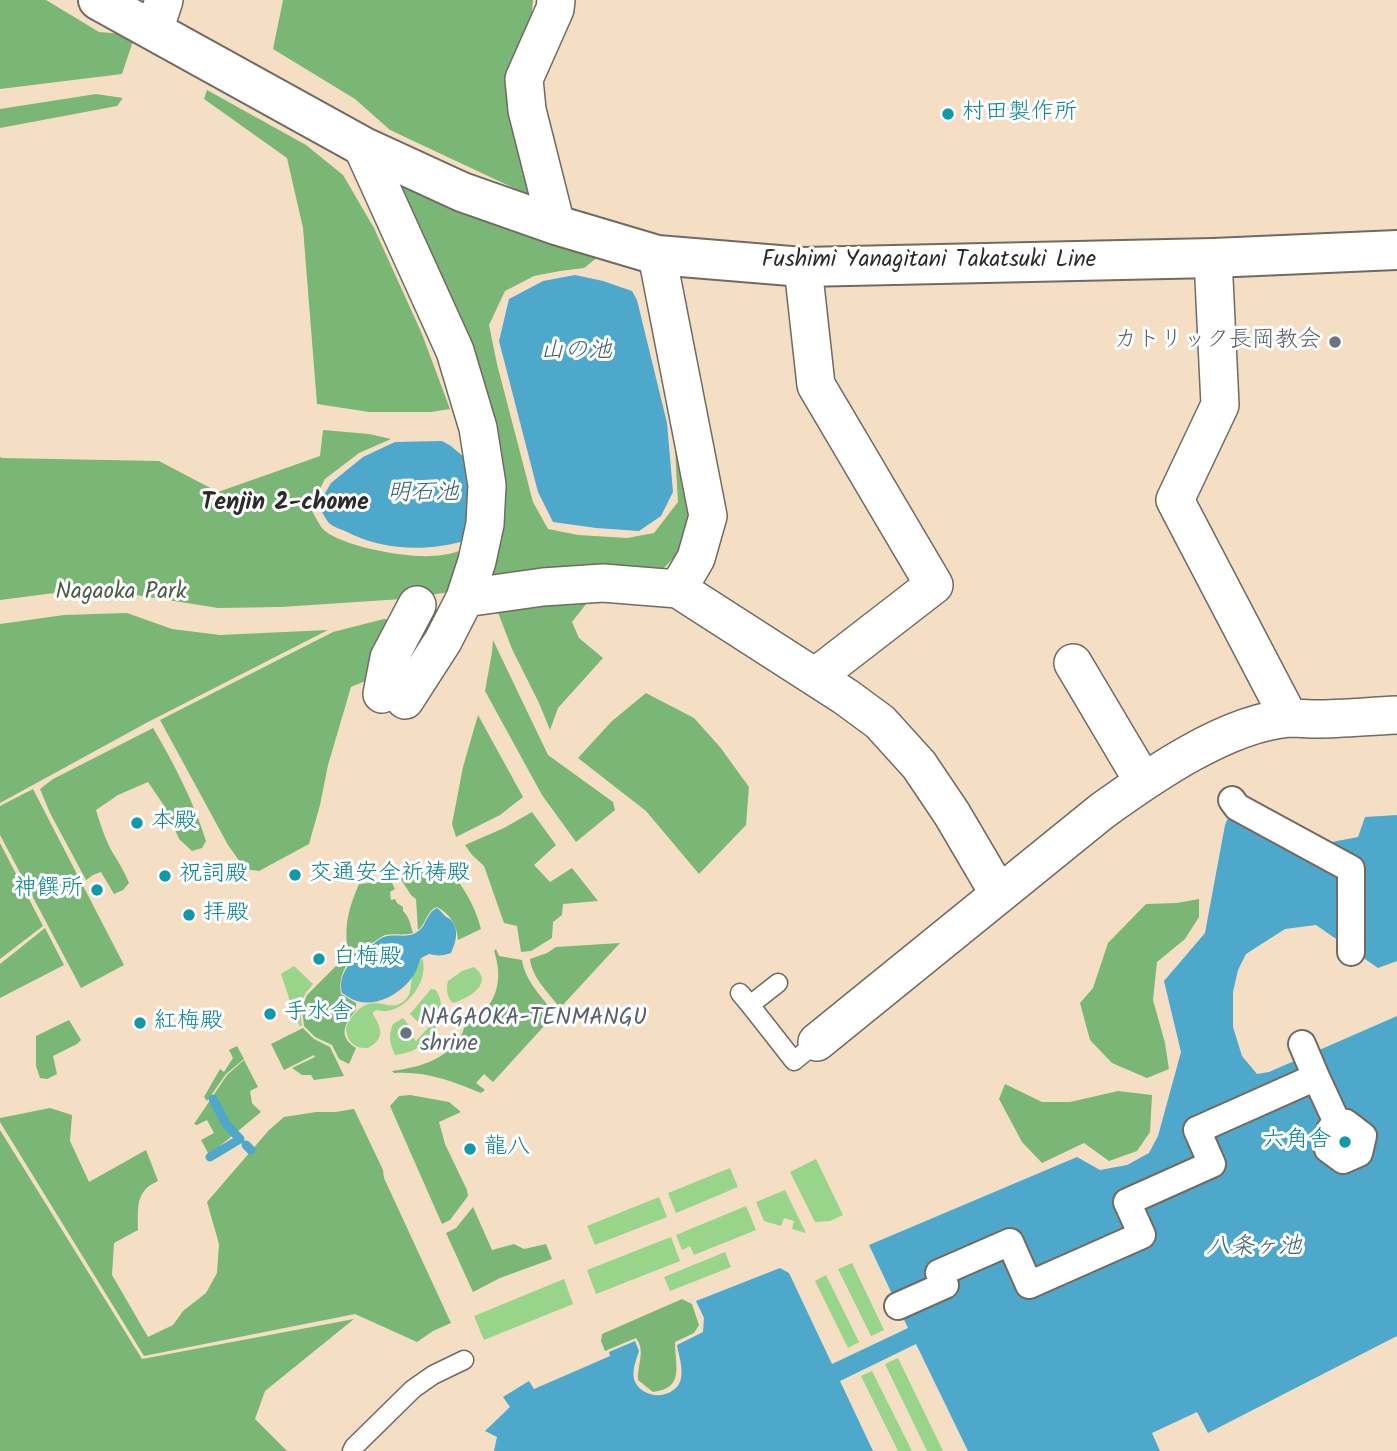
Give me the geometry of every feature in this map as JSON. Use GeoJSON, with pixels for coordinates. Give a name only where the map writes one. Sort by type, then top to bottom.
{"type":"FeatureCollection","features":[{"type":"Feature","properties":{"kind":"main road","name":"Fushimi Yanagitani Takatsuki Line"},"geometry":{"type":"LineString","coordinates":[[99,0],[159,16],[362,146],[462,192],[556,225],[657,255],[803,267],[1213,258],[1397,250]]}},
{"type":"Feature","properties":{"kind":"street"},"geometry":{"type":"LineString","coordinates":[[556,0],[555,9],[524,79],[527,110],[556,225]]}},
{"type":"Feature","properties":{"kind":"street"},"geometry":{"type":"LineString","coordinates":[[362,146],[455,351],[478,428],[487,485],[485,524],[466,598],[443,641],[393,697],[390,658],[417,605]]}},
{"type":"Feature","properties":{"kind":"street"},"geometry":{"type":"LineString","coordinates":[[657,255],[708,516],[696,558],[678,589]]}},
{"type":"Feature","properties":{"kind":"street"},"geometry":{"type":"LineString","coordinates":[[1213,258],[1220,405],[1175,499],[1289,718]]}},
{"type":"Feature","properties":{"kind":"street"},"geometry":{"type":"LineString","coordinates":[[803,267],[817,385],[934,586],[815,677]]}},
{"type":"Feature","properties":{"kind":"street"},"geometry":{"type":"LineString","coordinates":[[466,598],[543,587],[603,583],[678,589],[846,697],[880,722],[919,765],[952,814],[999,894]]}},
{"type":"Feature","properties":{"kind":"street"},"geometry":{"type":"LineString","coordinates":[[1073,663],[1143,781]]}},
{"type":"Feature","properties":{"kind":"street"},"geometry":{"type":"LineString","coordinates":[[817,1042],[1102,811],[1143,781],[1209,744],[1248,726],[1289,718],[1397,715]]}},
{"type":"Feature","properties":{"kind":"street"},"geometry":{"type":"LineString","coordinates":[[1232,800],[1237,807],[1351,869],[1351,952]]}},
{"type":"Feature","properties":{"kind":"street"},"geometry":{"type":"LineString","coordinates":[[1301,1044],[1339,1128]]}},
{"type":"Feature","properties":{"kind":"street"},"geometry":{"type":"LineString","coordinates":[[898,1306],[945,1285],[939,1273],[1010,1242],[1029,1285],[1142,1235],[1127,1202],[1212,1164],[1197,1130],[1316,1077]]}},
{"type":"Feature","properties":{"kind":"lane"},"geometry":{"type":"LineString","coordinates":[[778,983],[745,999],[794,1061],[817,1042]]}},
{"type":"Feature","properties":{"kind":"lane"},"geometry":{"type":"LineString","coordinates":[[352,1451],[413,1389],[433,1375],[464,1360]]}},
{"type":"Feature","properties":{"kind":"green space"},"geometry":{"type":"Polygon","coordinates":[[[0,0],[46,0],[99,32],[135,35],[122,74],[0,89],[0,0]]]}},
{"type":"Feature","properties":{"kind":"green space"},"geometry":{"type":"Polygon","coordinates":[[[283,0],[533,0],[531,23],[510,76],[515,137],[535,198],[390,130],[355,99],[273,49],[283,0]]]}},
{"type":"Feature","properties":{"kind":"green space"},"geometry":{"type":"Polygon","coordinates":[[[207,90],[306,145],[343,175],[374,228],[422,334],[450,409],[431,412],[369,412],[317,404],[303,228],[287,158],[204,99],[207,90]]]}},
{"type":"Feature","properties":{"kind":"green space"},"geometry":{"type":"Polygon","coordinates":[[[96,94],[123,98],[117,106],[0,128],[0,109],[96,94]]]}},
{"type":"Feature","properties":{"kind":"green space"},"geometry":{"type":"Polygon","coordinates":[[[402,187],[460,211],[598,257],[584,268],[534,276],[505,291],[489,325],[533,502],[548,529],[578,535],[627,538],[654,533],[678,502],[674,432],[694,509],[686,545],[662,570],[485,585],[495,542],[397,198],[402,187]]]}},
{"type":"Feature","properties":{"kind":"green space"},"geometry":{"type":"Polygon","coordinates":[[[323,430],[391,439],[359,453],[325,479],[310,508],[323,529],[349,543],[399,554],[430,556],[468,548],[450,592],[402,599],[281,607],[218,608],[130,594],[62,592],[0,600],[0,457],[159,461],[218,492],[320,456],[323,430]]]}},
{"type":"Feature","properties":{"kind":"green space"},"geometry":{"type":"Polygon","coordinates":[[[594,594],[572,622],[579,638],[603,658],[558,708],[550,730],[497,610],[594,594]]]}},
{"type":"Feature","properties":{"kind":"green space"},"geometry":{"type":"Polygon","coordinates":[[[127,613],[172,629],[220,635],[328,630],[148,722],[0,803],[0,624],[64,615],[127,613]]]}},
{"type":"Feature","properties":{"kind":"green space"},"geometry":{"type":"Polygon","coordinates":[[[384,619],[399,620],[370,679],[351,687],[309,844],[259,871],[245,869],[228,845],[160,720],[333,632],[384,619]]]}},
{"type":"Feature","properties":{"kind":"green space"},"geometry":{"type":"Polygon","coordinates":[[[493,640],[548,755],[613,802],[615,810],[576,842],[542,795],[485,691],[493,640]]]}},
{"type":"Feature","properties":{"kind":"green space"},"geometry":{"type":"Polygon","coordinates":[[[646,693],[694,718],[720,747],[749,787],[746,825],[699,874],[646,811],[578,758],[612,721],[646,693]]]}},
{"type":"Feature","properties":{"kind":"green space"},"geometry":{"type":"Polygon","coordinates":[[[478,715],[523,797],[500,815],[456,837],[452,824],[463,767],[478,715]]]}},
{"type":"Feature","properties":{"kind":"green space"},"geometry":{"type":"Polygon","coordinates":[[[153,728],[183,783],[206,841],[202,848],[192,851],[179,839],[165,807],[148,782],[118,795],[96,810],[108,843],[129,883],[114,894],[101,872],[86,880],[40,789],[53,779],[153,728]]]}},
{"type":"Feature","properties":{"kind":"green space"},"geometry":{"type":"Polygon","coordinates":[[[33,789],[124,965],[81,988],[0,835],[0,806],[33,789]]]}},
{"type":"Feature","properties":{"kind":"green space"},"geometry":{"type":"Polygon","coordinates":[[[532,812],[556,845],[534,865],[550,882],[572,868],[598,901],[563,904],[562,915],[553,922],[552,938],[531,951],[521,952],[517,926],[504,923],[484,866],[465,845],[532,812]]]}},
{"type":"Feature","properties":{"kind":"green space"},"geometry":{"type":"Polygon","coordinates":[[[0,843],[43,926],[0,959],[0,843]]]}},
{"type":"Feature","properties":{"kind":"green space"},"geometry":{"type":"Polygon","coordinates":[[[443,861],[470,901],[481,929],[458,940],[452,921],[437,907],[418,930],[416,899],[400,878],[421,872],[443,861]]]}},
{"type":"Feature","properties":{"kind":"green space"},"geometry":{"type":"Polygon","coordinates":[[[391,881],[395,889],[390,892],[391,900],[395,899],[403,907],[413,933],[383,936],[357,954],[344,971],[340,985],[341,994],[356,1003],[356,1010],[345,1029],[346,1039],[356,1048],[349,1064],[339,1059],[332,1045],[315,1037],[304,1026],[302,1008],[307,995],[348,954],[348,918],[359,884],[391,881]]]}},
{"type":"Feature","properties":{"kind":"green space"},"geometry":{"type":"Polygon","coordinates":[[[1199,899],[1199,917],[1185,939],[1157,962],[1153,1000],[1169,1069],[1147,1078],[1112,1063],[1090,1040],[1080,1003],[1093,988],[1108,943],[1146,904],[1199,899]]]}},
{"type":"Feature","properties":{"kind":"green space"},"geometry":{"type":"Polygon","coordinates":[[[45,928],[64,965],[0,998],[0,964],[45,928]]]}},
{"type":"Feature","properties":{"kind":"green space"},"geometry":{"type":"Polygon","coordinates":[[[620,943],[560,1008],[537,979],[531,966],[530,959],[556,947],[620,943]]]}},
{"type":"Feature","properties":{"kind":"green space"},"geometry":{"type":"Polygon","coordinates":[[[496,949],[499,956],[522,960],[530,982],[555,1014],[493,1082],[484,1074],[476,1083],[485,1090],[481,1093],[428,1075],[394,1073],[392,1071],[420,1065],[444,1054],[459,1040],[466,1025],[483,1013],[497,988],[496,949]]]}},
{"type":"Feature","properties":{"kind":"green space"},"geometry":{"type":"Polygon","coordinates":[[[422,958],[422,977],[412,996],[395,1009],[373,1012],[380,1028],[378,1040],[368,1048],[352,1043],[347,1036],[346,1027],[354,1015],[370,1004],[394,1006],[402,1003],[409,994],[412,978],[422,958]]]}},
{"type":"Feature","properties":{"kind":"green space"},"geometry":{"type":"Polygon","coordinates":[[[294,966],[313,984],[301,1004],[302,1026],[296,1019],[281,974],[294,966]]]}},
{"type":"Feature","properties":{"kind":"green space"},"geometry":{"type":"Polygon","coordinates":[[[474,967],[480,973],[481,984],[472,994],[453,1003],[449,999],[448,981],[462,971],[474,967]]]}},
{"type":"Feature","properties":{"kind":"green space"},"geometry":{"type":"Polygon","coordinates":[[[431,989],[436,990],[441,1007],[433,1033],[412,1051],[395,1055],[390,1040],[393,1024],[403,1018],[412,1029],[408,1033],[416,1041],[430,1026],[423,1018],[418,1022],[410,1014],[431,989]]]}},
{"type":"Feature","properties":{"kind":"green space"},"geometry":{"type":"Polygon","coordinates":[[[69,1020],[81,1040],[53,1056],[57,1074],[47,1079],[40,1078],[36,1066],[36,1036],[69,1020]]]}},
{"type":"Feature","properties":{"kind":"green space"},"geometry":{"type":"Polygon","coordinates":[[[303,1028],[314,1039],[330,1047],[344,1076],[314,1080],[311,1075],[302,1075],[292,1068],[315,1057],[314,1055],[284,1070],[271,1044],[303,1028]]]}},
{"type":"Feature","properties":{"kind":"green space"},"geometry":{"type":"Polygon","coordinates":[[[237,1046],[244,1059],[226,1074],[207,1101],[204,1097],[220,1069],[224,1072],[233,1058],[229,1050],[237,1046]]]}},
{"type":"Feature","properties":{"kind":"green space"},"geometry":{"type":"Polygon","coordinates":[[[244,1060],[258,1087],[250,1091],[252,1103],[261,1112],[209,1155],[201,1140],[214,1133],[207,1120],[194,1124],[227,1075],[244,1060]]]}},
{"type":"Feature","properties":{"kind":"green space"},"geometry":{"type":"Polygon","coordinates":[[[1005,1084],[1042,1102],[1070,1102],[1118,1091],[1152,1095],[1150,1132],[1137,1151],[1109,1161],[1084,1143],[1042,1163],[1022,1142],[999,1099],[1005,1084]]]}},
{"type":"Feature","properties":{"kind":"green space"},"geometry":{"type":"Polygon","coordinates":[[[410,1095],[449,1102],[461,1112],[439,1122],[445,1144],[468,1196],[450,1220],[442,1224],[390,1106],[399,1096],[410,1095]]]}},
{"type":"Feature","properties":{"kind":"green space"},"geometry":{"type":"Polygon","coordinates":[[[50,1108],[72,1115],[70,1141],[89,1182],[146,1150],[158,1181],[145,1190],[139,1201],[138,1230],[114,1243],[112,1275],[148,1337],[173,1325],[183,1311],[206,1293],[217,1273],[219,1244],[207,1202],[269,1130],[284,1117],[354,1109],[451,1323],[417,1342],[355,1314],[144,1356],[0,1122],[0,1118],[50,1108]]]}},
{"type":"Feature","properties":{"kind":"green space"},"geometry":{"type":"Polygon","coordinates":[[[0,1130],[142,1359],[354,1319],[265,1391],[255,1419],[287,1451],[0,1451],[0,1130]]]}},
{"type":"Feature","properties":{"kind":"green space"},"geometry":{"type":"Polygon","coordinates":[[[816,1159],[843,1215],[830,1221],[815,1222],[790,1172],[816,1159]]]}},
{"type":"Feature","properties":{"kind":"green space"},"geometry":{"type":"Polygon","coordinates":[[[730,1168],[738,1187],[676,1213],[668,1193],[730,1168]]]}},
{"type":"Feature","properties":{"kind":"green space"},"geometry":{"type":"Polygon","coordinates":[[[785,1190],[806,1233],[792,1229],[794,1221],[784,1218],[781,1226],[764,1221],[756,1202],[785,1190]]]}},
{"type":"Feature","properties":{"kind":"green space"},"geometry":{"type":"Polygon","coordinates":[[[659,1197],[667,1217],[595,1245],[587,1226],[659,1197]]]}},
{"type":"Feature","properties":{"kind":"green space"},"geometry":{"type":"Polygon","coordinates":[[[746,1206],[756,1230],[694,1255],[690,1246],[682,1250],[676,1235],[746,1206]]]}},
{"type":"Feature","properties":{"kind":"green space"},"geometry":{"type":"Polygon","coordinates":[[[473,1207],[492,1250],[514,1244],[524,1249],[546,1244],[552,1259],[500,1278],[473,1292],[446,1233],[456,1228],[473,1207]]]}},
{"type":"Feature","properties":{"kind":"green space"},"geometry":{"type":"Polygon","coordinates":[[[671,1237],[680,1261],[596,1294],[587,1270],[671,1237]]]}},
{"type":"Feature","properties":{"kind":"green space"},"geometry":{"type":"Polygon","coordinates":[[[725,1252],[731,1267],[670,1291],[664,1277],[725,1252]]]}},
{"type":"Feature","properties":{"kind":"green space"},"geometry":{"type":"Polygon","coordinates":[[[852,1263],[884,1330],[871,1336],[838,1269],[852,1263]]]}},
{"type":"Feature","properties":{"kind":"green space"},"geometry":{"type":"Polygon","coordinates":[[[826,1275],[859,1342],[848,1348],[815,1281],[826,1275]]]}},
{"type":"Feature","properties":{"kind":"green space"},"geometry":{"type":"Polygon","coordinates":[[[564,1279],[573,1304],[484,1340],[474,1316],[564,1279]]]}},
{"type":"Feature","properties":{"kind":"green space"},"geometry":{"type":"Polygon","coordinates":[[[682,1299],[692,1304],[699,1325],[694,1333],[675,1342],[674,1381],[663,1390],[653,1392],[638,1380],[641,1353],[636,1338],[605,1351],[601,1341],[602,1334],[682,1299]]]}},
{"type":"Feature","properties":{"kind":"green space"},"geometry":{"type":"Polygon","coordinates":[[[898,1358],[943,1451],[927,1451],[885,1364],[898,1358]]]}},
{"type":"Feature","properties":{"kind":"green space"},"geometry":{"type":"Polygon","coordinates":[[[872,1371],[912,1451],[898,1451],[861,1376],[872,1371]]]}},
{"type":"Feature","properties":{"kind":"water","name":"山の池"},"geometry":{"type":"Polygon","coordinates":[[[575,275],[632,291],[637,300],[667,423],[673,492],[661,516],[639,531],[553,522],[538,492],[499,341],[509,299],[543,281],[575,275]]]}},
{"type":"Feature","properties":{"kind":"water","name":"明石池"},"geometry":{"type":"Polygon","coordinates":[[[442,441],[465,458],[476,485],[468,540],[421,548],[374,543],[330,524],[318,505],[331,483],[363,457],[395,442],[442,441]]]}},
{"type":"Feature","properties":{"kind":"water","name":"八条ヶ池"},"geometry":{"type":"Polygon","coordinates":[[[1238,796],[1316,845],[1358,837],[1365,817],[1397,815],[1397,961],[1378,968],[1316,925],[1285,929],[1246,954],[1238,970],[1233,992],[1233,1027],[1242,1056],[1257,1074],[1269,1072],[1397,1016],[1397,1336],[1208,1433],[1197,1412],[1152,1433],[1160,1451],[968,1451],[916,1344],[840,1381],[873,1451],[494,1451],[497,1437],[485,1431],[510,1407],[503,1397],[529,1381],[534,1389],[610,1356],[609,1352],[635,1341],[639,1351],[634,1372],[637,1385],[655,1395],[668,1393],[679,1384],[681,1375],[677,1345],[703,1332],[704,1318],[696,1301],[780,1268],[789,1273],[832,1364],[908,1328],[869,1245],[1077,1157],[1100,1170],[1127,1165],[1149,1153],[1158,1136],[1181,1052],[1164,981],[1205,933],[1225,825],[1238,796]]]}},
{"type":"Feature","properties":{"kind":"water"},"geometry":{"type":"Polygon","coordinates":[[[437,908],[455,927],[456,940],[451,953],[429,954],[421,958],[415,973],[405,986],[382,1000],[365,1003],[342,993],[344,972],[359,955],[382,938],[417,932],[437,908]]]}},
{"type":"Feature","properties":{"kind":"waterway"},"geometry":{"type":"LineString","coordinates":[[210,1157],[240,1139],[226,1124],[213,1099]]}},
{"type":"Feature","properties":{"kind":"waterway"},"geometry":{"type":"LineString","coordinates":[[246,1145],[251,1150]]}},
{"type":"Feature","properties":{"kind":"place","name":"村田製作所"},"geometry":{"type":"Point","coordinates":[948,114]}},
{"type":"Feature","properties":{"kind":"place","name":"カトリック長岡教会"},"geometry":{"type":"Point","coordinates":[1335,342]}},
{"type":"Feature","properties":{"kind":"place","name":"本殿"},"geometry":{"type":"Point","coordinates":[137,823]}},
{"type":"Feature","properties":{"kind":"place","name":"交通安全祈祷殿"},"geometry":{"type":"Point","coordinates":[295,875]}},
{"type":"Feature","properties":{"kind":"place","name":"祝詞殿"},"geometry":{"type":"Point","coordinates":[165,876]}},
{"type":"Feature","properties":{"kind":"place","name":"神饌所"},"geometry":{"type":"Point","coordinates":[97,890]}},
{"type":"Feature","properties":{"kind":"place","name":"拝殿"},"geometry":{"type":"Point","coordinates":[189,915]}},
{"type":"Feature","properties":{"kind":"place","name":"白梅殿"},"geometry":{"type":"Point","coordinates":[319,959]}},
{"type":"Feature","properties":{"kind":"place","name":"手水舎"},"geometry":{"type":"Point","coordinates":[270,1014]}},
{"type":"Feature","properties":{"kind":"place","name":"紅梅殿"},"geometry":{"type":"Point","coordinates":[140,1023]}},
{"type":"Feature","properties":{"kind":"place","name":"NAGAOKA-TENMANGU shrine"},"geometry":{"type":"Point","coordinates":[406,1033]}},
{"type":"Feature","properties":{"kind":"place","name":"六角舎"},"geometry":{"type":"Point","coordinates":[1345,1142]}},
{"type":"Feature","properties":{"kind":"place","name":"龍八"},"geometry":{"type":"Point","coordinates":[470,1149]}},
{"type":"Feature","properties":{"kind":"district","name":"Tenjin 2-chome"},"geometry":{"type":"Point","coordinates":[285,505]}},
{"type":"Feature","properties":{"kind":"park label","name":"Nagaoka Park"},"geometry":{"type":"Point","coordinates":[121,594]}}]}
